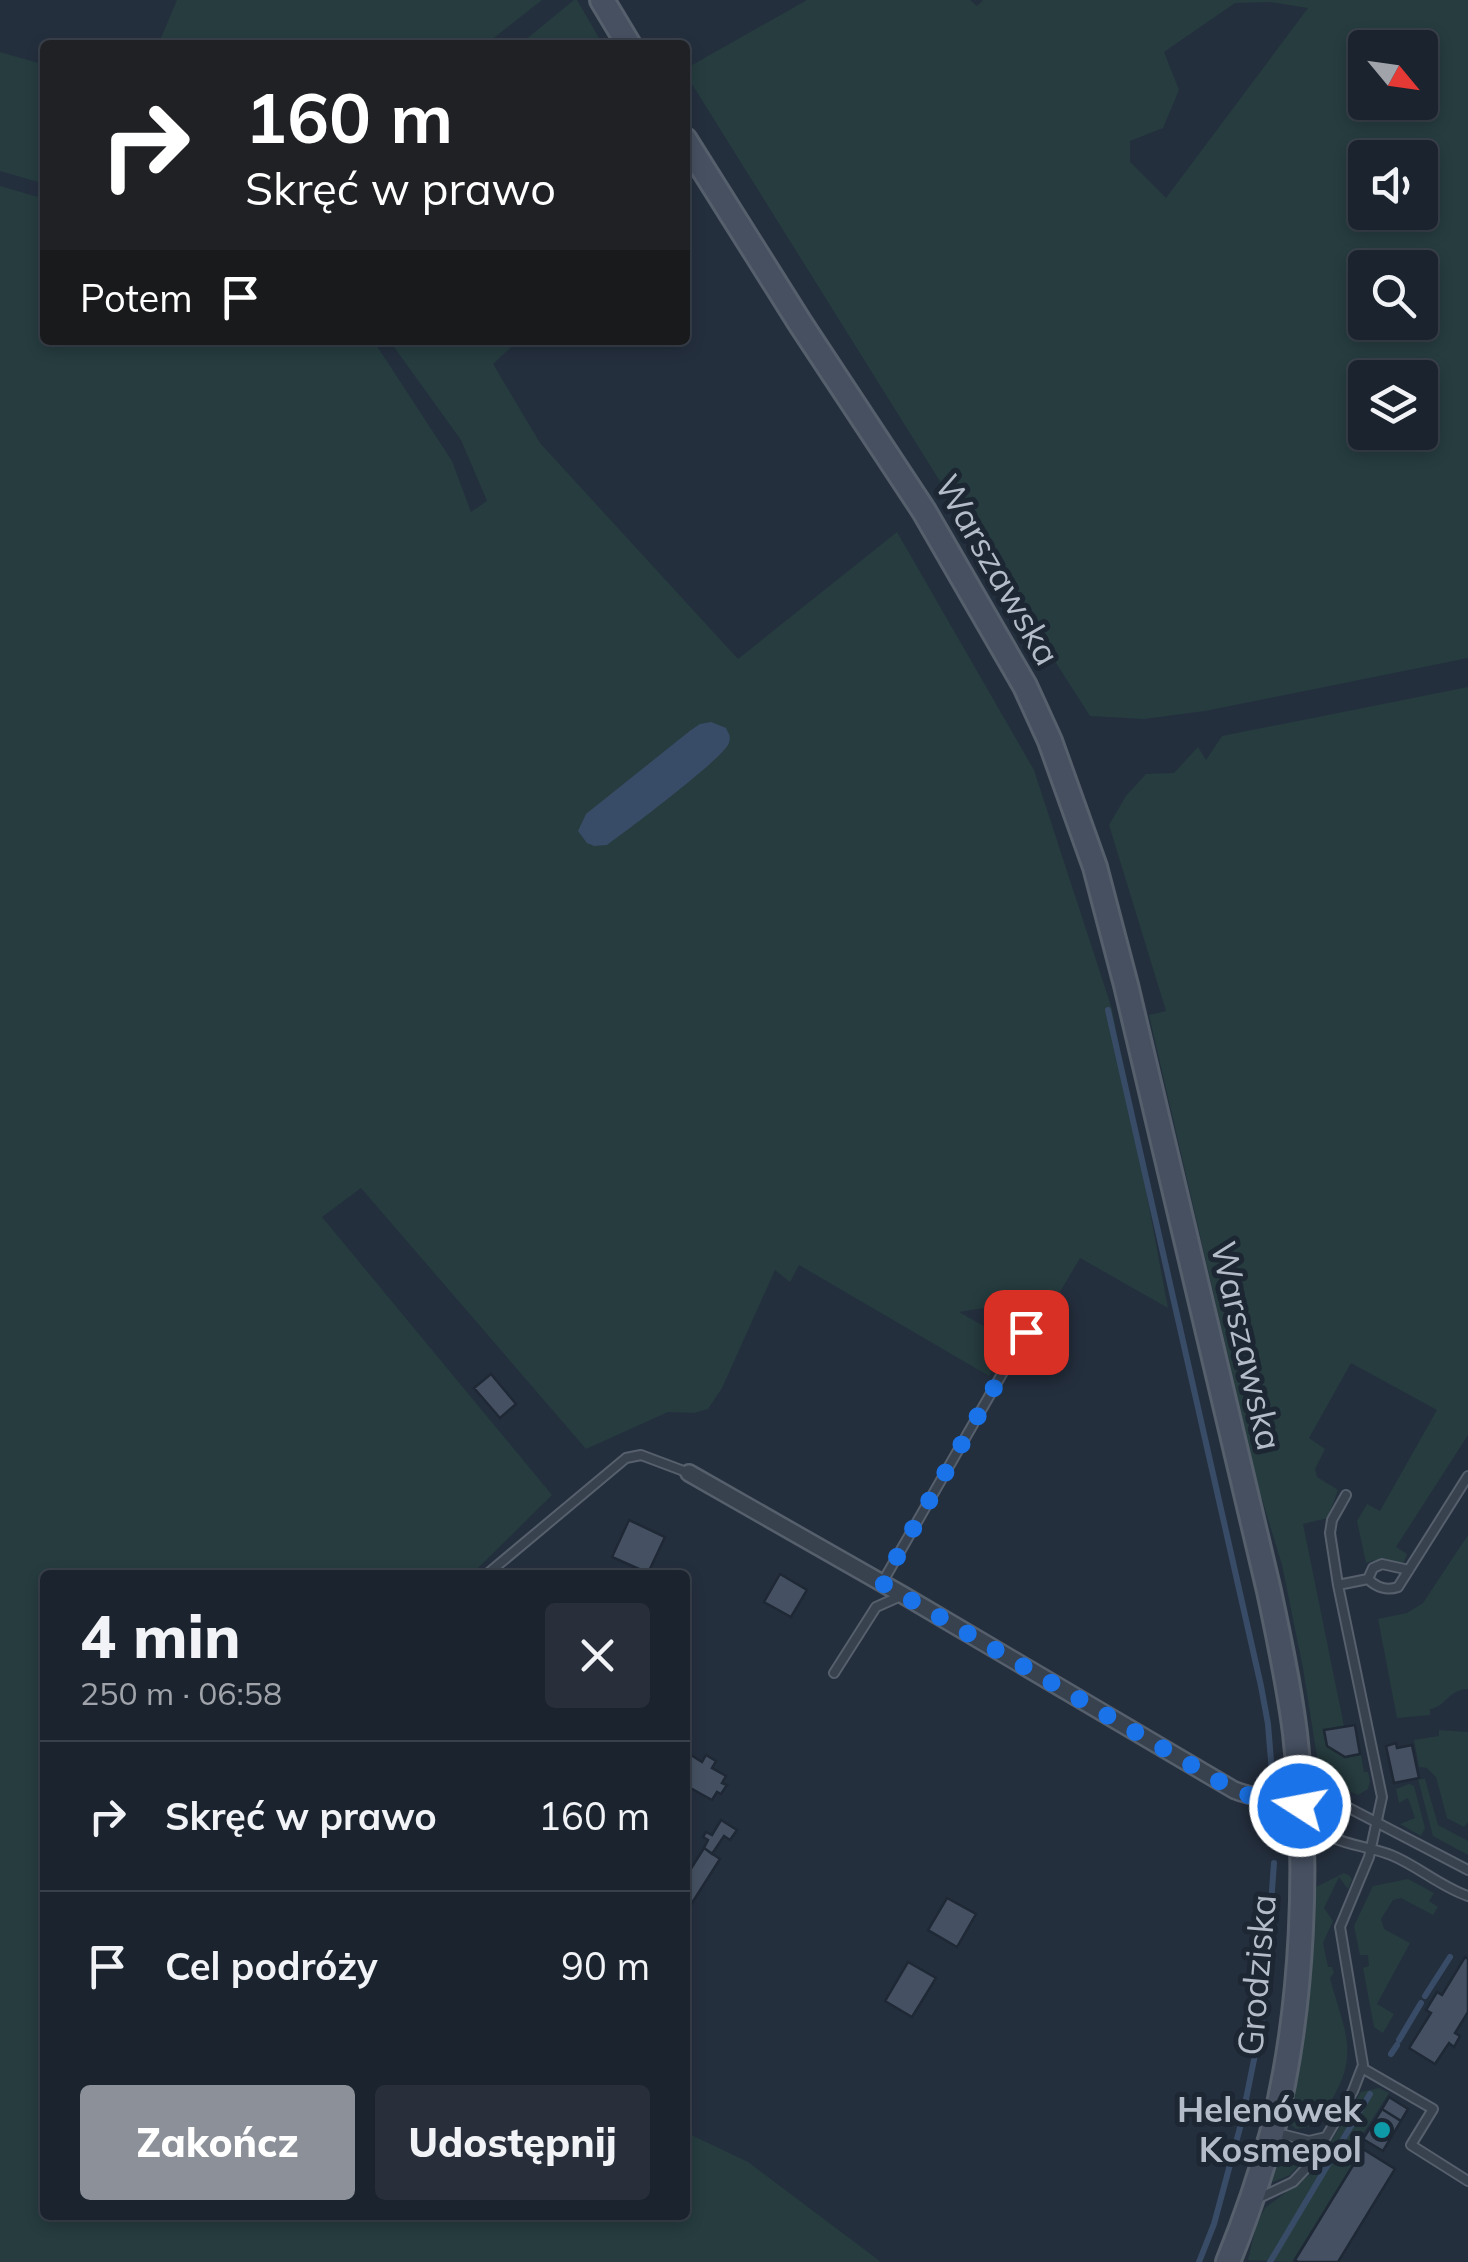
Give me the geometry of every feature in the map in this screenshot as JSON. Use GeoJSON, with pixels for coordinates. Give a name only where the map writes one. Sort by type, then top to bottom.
{"type":"FeatureCollection","features":[{"type":"Feature","properties":{"kind":"main road"},"geometry":{"type":"LineString","coordinates":[[602,0],[626,40]]}},
{"type":"Feature","properties":{"kind":"main road","name":"Warszawska"},"geometry":{"type":"LineString","coordinates":[[690,148],[976,598],[1025,686],[1074,803],[1096,867],[1126,986],[1269,1591],[1290,1694],[1300,1806]]}},
{"type":"Feature","properties":{"kind":"main road","name":"Grodziska"},"geometry":{"type":"LineString","coordinates":[[1228,2262],[1272,2132],[1290,2035],[1298,1952],[1300,1806]]}},
{"type":"Feature","properties":{"kind":"street"},"geometry":{"type":"LineString","coordinates":[[690,1473],[1234,1790],[1300,1806]]}},
{"type":"Feature","properties":{"kind":"lane"},"geometry":{"type":"LineString","coordinates":[[882,1583],[1026,1332]]}},
{"type":"Feature","properties":{"kind":"lane"},"geometry":{"type":"LineString","coordinates":[[492,1570],[626,1458],[641,1455],[690,1473]]}},
{"type":"Feature","properties":{"kind":"lane"},"geometry":{"type":"LineString","coordinates":[[1338,1584],[1368,1578],[1378,1586],[1393,1589],[1403,1582],[1468,1476]]}},
{"type":"Feature","properties":{"kind":"lane"},"geometry":{"type":"LineString","coordinates":[[1250,2201],[1292,2182],[1311,2163],[1353,2092],[1362,2068],[1340,1927],[1371,1848],[1382,1804],[1330,1529],[1346,1495]]}},
{"type":"Feature","properties":{"kind":"lane"},"geometry":{"type":"LineString","coordinates":[[1368,1578],[1373,1568],[1382,1564],[1409,1570]]}},
{"type":"Feature","properties":{"kind":"lane"},"geometry":{"type":"LineString","coordinates":[[834,1673],[876,1607],[903,1595]]}},
{"type":"Feature","properties":{"kind":"lane"},"geometry":{"type":"LineString","coordinates":[[1468,1870],[1377,1822],[1327,1801],[1300,1806],[1327,1836],[1404,1861],[1468,1896]]}},
{"type":"Feature","properties":{"kind":"lane"},"geometry":{"type":"LineString","coordinates":[[1362,2068],[1433,2110],[1411,2145],[1468,2181]]}},
{"type":"Feature","properties":{"kind":"lane"},"geometry":{"type":"LineString","coordinates":[[1272,2132],[1309,2141],[1326,2137]]}},
{"type":"Feature","properties":{"kind":"green space"},"geometry":{"type":"Polygon","coordinates":[[[177,0],[542,0],[491,40],[160,40],[177,0]]]}},
{"type":"Feature","properties":{"kind":"green space"},"geometry":{"type":"Polygon","coordinates":[[[577,0],[600,40],[525,40],[577,0]]]}},
{"type":"Feature","properties":{"kind":"green space"},"geometry":{"type":"Polygon","coordinates":[[[807,0],[970,0],[977,6],[983,0],[1468,0],[1468,658],[1205,711],[1144,719],[1090,716],[690,81],[690,66],[807,0]],[[1270,2],[1235,3],[1164,52],[1179,90],[1163,128],[1130,141],[1130,162],[1166,198],[1308,8],[1270,2]]]}},
{"type":"Feature","properties":{"kind":"green space"},"geometry":{"type":"Polygon","coordinates":[[[0,52],[40,64],[40,183],[0,171],[0,52]]]}},
{"type":"Feature","properties":{"kind":"green space"},"geometry":{"type":"Polygon","coordinates":[[[0,186],[40,198],[40,345],[376,345],[452,461],[471,512],[487,501],[461,440],[393,345],[514,345],[493,364],[540,443],[738,659],[897,532],[1034,770],[1112,1009],[1168,1308],[1080,1258],[1044,1319],[1002,1307],[959,1312],[1010,1341],[989,1376],[799,1265],[790,1282],[775,1270],[722,1388],[708,1409],[668,1412],[586,1449],[361,1188],[322,1217],[552,1495],[476,1570],[40,1570],[40,2220],[690,2220],[690,2134],[748,2162],[881,2262],[0,2262],[0,186]]]}},
{"type":"Feature","properties":{"kind":"green space"},"geometry":{"type":"Polygon","coordinates":[[[1468,687],[1468,1435],[1396,1547],[1407,1554],[1404,1562],[1366,1563],[1357,1521],[1367,1504],[1380,1511],[1437,1410],[1351,1363],[1309,1438],[1325,1449],[1315,1469],[1317,1477],[1338,1490],[1328,1518],[1303,1524],[1344,1726],[1323,1730],[1326,1746],[1345,1758],[1361,1755],[1370,1781],[1368,1789],[1358,1795],[1330,1783],[1318,1763],[1282,1565],[1258,1486],[1149,1015],[1166,1011],[1109,825],[1126,796],[1146,774],[1174,773],[1198,747],[1206,760],[1222,736],[1468,687]]]}},
{"type":"Feature","properties":{"kind":"green space"},"geometry":{"type":"Polygon","coordinates":[[[1468,1535],[1468,1689],[1455,1692],[1430,1709],[1430,1715],[1397,1718],[1378,1619],[1407,1613],[1423,1603],[1468,1535]]]}},
{"type":"Feature","properties":{"kind":"green space"},"geometry":{"type":"Polygon","coordinates":[[[1439,1730],[1468,1732],[1468,1822],[1464,1827],[1447,1818],[1436,1777],[1427,1768],[1419,1767],[1414,1740],[1439,1736],[1439,1730]]]}},
{"type":"Feature","properties":{"kind":"green space"},"geometry":{"type":"Polygon","coordinates":[[[1418,1779],[1425,1779],[1438,1825],[1468,1841],[1468,1855],[1433,1836],[1418,1779]]]}},
{"type":"Feature","properties":{"kind":"green space"},"geometry":{"type":"Polygon","coordinates":[[[1414,1786],[1425,1828],[1421,1836],[1400,1824],[1415,1818],[1408,1798],[1399,1803],[1396,1789],[1414,1786]]]}},
{"type":"Feature","properties":{"kind":"green space"},"geometry":{"type":"Polygon","coordinates":[[[1344,1873],[1352,1880],[1348,1889],[1339,1877],[1324,1908],[1333,1921],[1323,1943],[1328,1967],[1334,1973],[1330,1978],[1347,2040],[1345,2068],[1321,2117],[1314,2124],[1296,2129],[1289,2123],[1310,1988],[1316,1887],[1344,1873]]]}},
{"type":"Feature","properties":{"kind":"green space"},"geometry":{"type":"Polygon","coordinates":[[[1408,1879],[1434,1893],[1429,1901],[1438,1907],[1433,1915],[1401,1898],[1393,1900],[1381,1919],[1384,1929],[1410,1943],[1377,2004],[1394,2014],[1383,2033],[1374,2027],[1363,1968],[1369,1966],[1368,1955],[1360,1955],[1354,1926],[1373,1886],[1408,1879]]]}},
{"type":"Feature","properties":{"kind":"green space"},"geometry":{"type":"Polygon","coordinates":[[[1379,2088],[1389,2093],[1361,2137],[1362,2149],[1292,2262],[1248,2260],[1265,2208],[1312,2173],[1361,2092],[1379,2088]]]}},
{"type":"Feature","properties":{"kind":"green space"},"geometry":{"type":"Polygon","coordinates":[[[1283,2145],[1302,2152],[1305,2158],[1290,2175],[1273,2182],[1271,2179],[1283,2145]]]}},
{"type":"Feature","properties":{"kind":"water"},"geometry":{"type":"Polygon","coordinates":[[[711,722],[726,728],[729,734],[723,751],[607,845],[587,843],[578,831],[586,814],[691,730],[711,722]]]}},
{"type":"Feature","properties":{"kind":"building"},"geometry":{"type":"Polygon","coordinates":[[[491,1374],[516,1404],[500,1418],[474,1388],[491,1374]]]}},
{"type":"Feature","properties":{"kind":"building"},"geometry":{"type":"Polygon","coordinates":[[[629,1520],[665,1537],[649,1570],[612,1557],[629,1520]]]}},
{"type":"Feature","properties":{"kind":"building"},"geometry":{"type":"Polygon","coordinates":[[[780,1574],[807,1590],[791,1617],[764,1602],[780,1574]]]}},
{"type":"Feature","properties":{"kind":"building"},"geometry":{"type":"Polygon","coordinates":[[[1355,1725],[1360,1754],[1345,1757],[1327,1746],[1324,1730],[1355,1725]]]}},
{"type":"Feature","properties":{"kind":"building"},"geometry":{"type":"Polygon","coordinates":[[[1396,1743],[1397,1748],[1412,1745],[1419,1778],[1394,1783],[1386,1746],[1396,1743]]]}},
{"type":"Feature","properties":{"kind":"building"},"geometry":{"type":"Polygon","coordinates":[[[706,1755],[716,1761],[712,1768],[726,1776],[722,1783],[727,1785],[712,1800],[690,1788],[690,1757],[702,1762],[706,1755]]]}},
{"type":"Feature","properties":{"kind":"building"},"geometry":{"type":"Polygon","coordinates":[[[721,1820],[737,1830],[730,1840],[724,1836],[712,1854],[704,1848],[708,1840],[703,1837],[706,1832],[712,1835],[721,1820]]]}},
{"type":"Feature","properties":{"kind":"building"},"geometry":{"type":"Polygon","coordinates":[[[704,1848],[720,1859],[690,1906],[690,1870],[704,1848]]]}},
{"type":"Feature","properties":{"kind":"building"},"geometry":{"type":"Polygon","coordinates":[[[947,1898],[976,1914],[957,1947],[928,1930],[947,1898]]]}},
{"type":"Feature","properties":{"kind":"building"},"geometry":{"type":"Polygon","coordinates":[[[1465,1957],[1468,2012],[1455,2033],[1460,2036],[1454,2047],[1449,2043],[1435,2064],[1409,2048],[1431,2013],[1426,2010],[1437,1992],[1442,1995],[1465,1957]]]}},
{"type":"Feature","properties":{"kind":"building"},"geometry":{"type":"Polygon","coordinates":[[[908,1962],[936,1978],[912,2017],[885,2001],[908,1962]]]}},
{"type":"Feature","properties":{"kind":"building"},"geometry":{"type":"Polygon","coordinates":[[[1389,2097],[1408,2109],[1401,2121],[1382,2109],[1389,2097]]]}},
{"type":"Feature","properties":{"kind":"building","name":"Helenówek Kosmepol"},"geometry":{"type":"Polygon","coordinates":[[[1382,2109],[1401,2121],[1383,2151],[1363,2139],[1382,2109]]]}},
{"type":"Feature","properties":{"kind":"building"},"geometry":{"type":"Polygon","coordinates":[[[1363,2149],[1395,2169],[1338,2262],[1298,2262],[1295,2260],[1363,2149]]]}},
{"type":"Feature","properties":{"kind":"waterway"},"geometry":{"type":"LineString","coordinates":[[1108,1010],[1261,1686],[1272,1773]]}},
{"type":"Feature","properties":{"kind":"waterway"},"geometry":{"type":"LineString","coordinates":[[1199,2262],[1214,2224],[1241,2124],[1263,2015],[1274,1863]]}},
{"type":"Feature","properties":{"kind":"waterway"},"geometry":{"type":"LineString","coordinates":[[1425,1996],[1450,1957]]}},
{"type":"Feature","properties":{"kind":"waterway"},"geometry":{"type":"LineString","coordinates":[[1399,2040],[1421,2003]]}},
{"type":"Feature","properties":{"kind":"waterway"},"geometry":{"type":"LineString","coordinates":[[1391,2054],[1397,2045]]}},
{"type":"Feature","properties":{"kind":"waterway"},"geometry":{"type":"LineString","coordinates":[[1270,2262],[1370,2094]]}},
{"type":"Feature","properties":{"kind":"place","name":"Helenówek Kosmepol"},"geometry":{"type":"Point","coordinates":[1382,2130]}},
{"type":"Feature","properties":{"kind":"route"},"geometry":{"type":"LineString","coordinates":[[1026,1332],[882,1583],[1234,1790],[1300,1806]]}}]}
